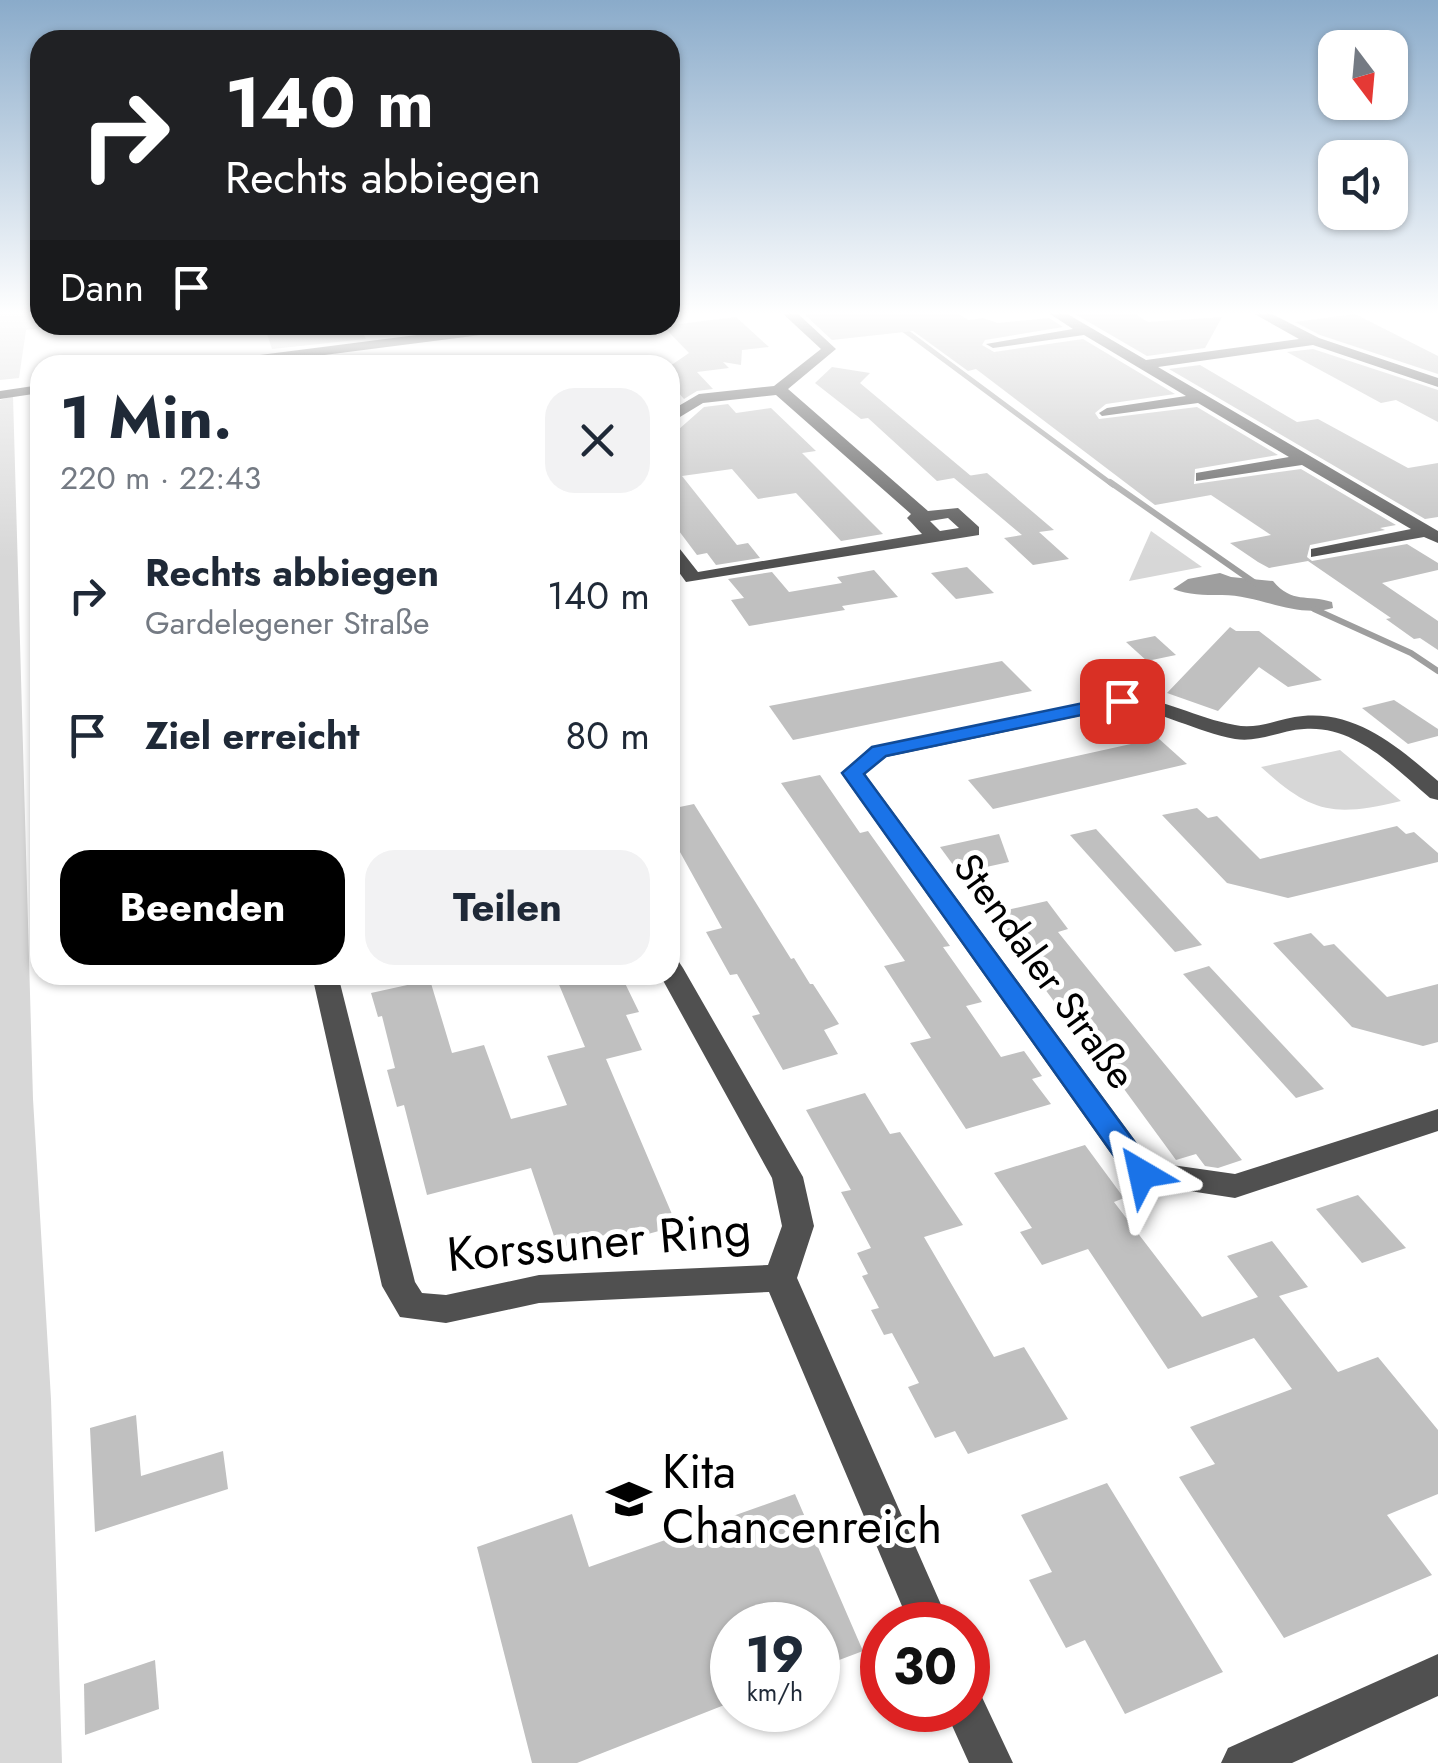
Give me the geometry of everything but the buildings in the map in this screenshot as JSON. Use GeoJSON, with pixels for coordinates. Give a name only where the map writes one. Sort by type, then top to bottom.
{"type":"FeatureCollection","features":[{"type":"Feature","properties":{"kind":"street"},"geometry":{"type":"LineString","coordinates":[[680,411],[698,399],[740,394]]}},
{"type":"Feature","properties":{"kind":"street"},"geometry":{"type":"LineString","coordinates":[[787,394],[924,516]]}},
{"type":"Feature","properties":{"kind":"street"},"geometry":{"type":"LineString","coordinates":[[1188,394],[1432,535]]}},
{"type":"Feature","properties":{"kind":"street"},"geometry":{"type":"LineString","coordinates":[[1107,413],[1197,400]]}},
{"type":"Feature","properties":{"kind":"street"},"geometry":{"type":"LineString","coordinates":[[1202,477],[1301,460]]}},
{"type":"Feature","properties":{"kind":"street"},"geometry":{"type":"LineString","coordinates":[[680,561],[693,578],[972,531],[952,512],[916,518],[936,537]]}},
{"type":"Feature","properties":{"kind":"street"},"geometry":{"type":"LineString","coordinates":[[1316,553],[1432,535]]}},
{"type":"Feature","properties":{"kind":"street","name":"Stendaler Straße"},"geometry":{"type":"LineString","coordinates":[[1438,793],[1378,744],[1348,726],[1306,721],[1250,734],[1233,732],[1146,702],[1122,701],[879,752],[852,773],[1142,1174],[1235,1186],[1438,1120]]}},
{"type":"Feature","properties":{"kind":"street","name":"Korssuner Ring"},"geometry":{"type":"LineString","coordinates":[[327,985],[399,1286],[412,1307],[446,1309],[539,1289],[780,1278]]}},
{"type":"Feature","properties":{"kind":"street","name":"Korssuner Ring"},"geometry":{"type":"LineString","coordinates":[[679,985],[787,1178],[798,1226],[780,1278],[920,1602]]}},
{"type":"Feature","properties":{"kind":"street"},"geometry":{"type":"LineString","coordinates":[[1244,1763],[1438,1675]]}},
{"type":"Feature","properties":{"kind":"street"},"geometry":{"type":"LineString","coordinates":[[976,1732],[991,1763]]}},
{"type":"Feature","properties":{"kind":"shaded area"},"geometry":{"type":"Polygon","coordinates":[[[13,396],[33,1099],[51,1399],[62,1763],[0,1763],[0,400],[13,396]]]}},
{"type":"Feature","properties":{"kind":"shaded area"},"geometry":{"type":"Polygon","coordinates":[[[1151,531],[1202,567],[1129,581],[1151,531]]]}},
{"type":"Feature","properties":{"kind":"shaded area"},"geometry":{"type":"Polygon","coordinates":[[[1220,573],[1273,581],[1287,593],[1332,602],[1333,608],[1305,610],[1173,589],[1188,579],[1220,573]]]}},
{"type":"Feature","properties":{"kind":"shaded area"},"geometry":{"type":"Polygon","coordinates":[[[1340,750],[1401,801],[1358,809],[1325,808],[1295,794],[1261,767],[1340,750]]]}},
{"type":"Feature","properties":{"kind":"waterway"},"geometry":{"type":"LineString","coordinates":[[991,394],[1113,485]]}},
{"type":"Feature","properties":{"kind":"waterway"},"geometry":{"type":"LineString","coordinates":[[1110,482],[1255,583]]}},
{"type":"Feature","properties":{"kind":"waterway"},"geometry":{"type":"LineString","coordinates":[[1314,609],[1411,653],[1438,671]]}},
{"type":"Feature","properties":{"kind":"place","name":"Kita Chancenreich"},"geometry":{"type":"Point","coordinates":[629,1499]}},
{"type":"Feature","properties":{"kind":"route"},"geometry":{"type":"LineString","coordinates":[[1122,701],[879,752],[852,773],[1142,1174]]}}]}
